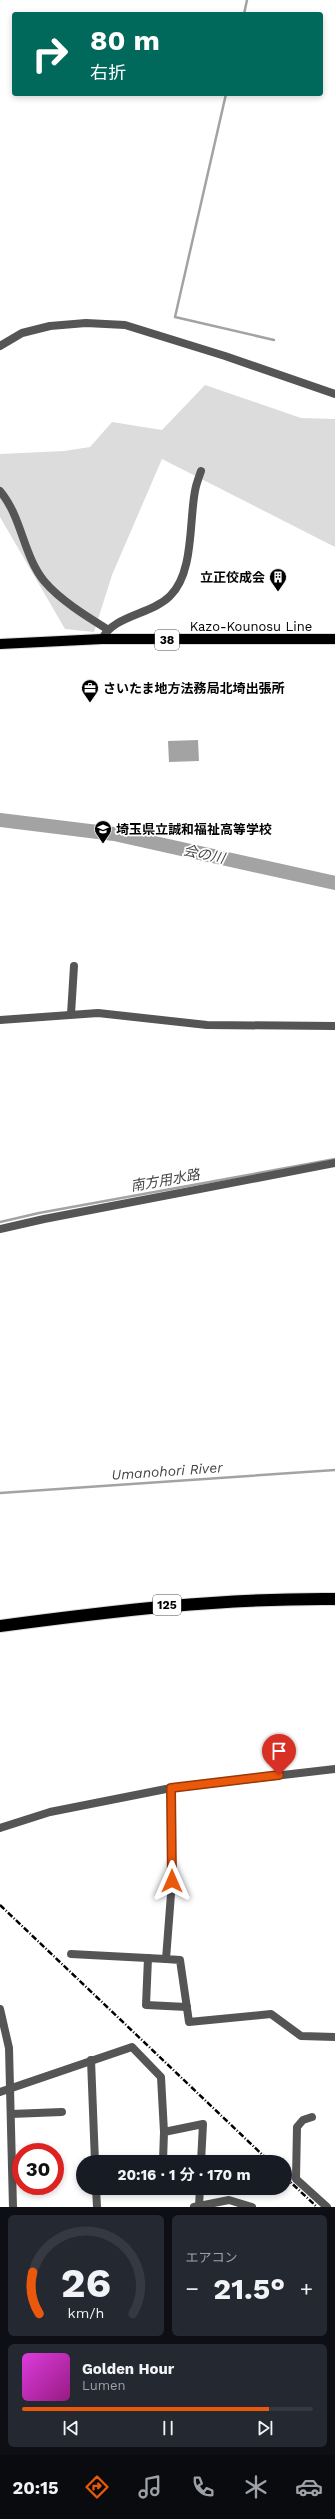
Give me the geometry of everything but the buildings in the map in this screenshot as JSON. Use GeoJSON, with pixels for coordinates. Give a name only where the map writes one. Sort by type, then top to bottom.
{"type":"FeatureCollection","features":[{"type":"Feature","properties":{"kind":"highway","name":"125"},"geometry":{"type":"LineString","coordinates":[[0,1626],[205,1602],[335,1599]]}},
{"type":"Feature","properties":{"kind":"main road","name":"Kazo-Kounosu Line"},"geometry":{"type":"LineString","coordinates":[[0,644],[102,639],[335,639]]}},
{"type":"Feature","properties":{"kind":"street"},"geometry":{"type":"LineString","coordinates":[[0,346],[22,334],[50,326],[86,323],[125,325],[225,356],[335,394]]}},
{"type":"Feature","properties":{"kind":"street"},"geometry":{"type":"LineString","coordinates":[[102,639],[107,629],[147,610],[170,596],[182,577],[189,547],[195,491],[201,470]]}},
{"type":"Feature","properties":{"kind":"street"},"geometry":{"type":"LineString","coordinates":[[0,491],[11,504],[35,564],[44,580],[79,610],[107,629]]}},
{"type":"Feature","properties":{"kind":"street"},"geometry":{"type":"LineString","coordinates":[[71,1014],[74,966]]}},
{"type":"Feature","properties":{"kind":"street"},"geometry":{"type":"LineString","coordinates":[[0,1020],[98,1013],[207,1025],[335,1026]]}},
{"type":"Feature","properties":{"kind":"street"},"geometry":{"type":"LineString","coordinates":[[0,1229],[44,1219],[335,1163]]}},
{"type":"Feature","properties":{"kind":"street"},"geometry":{"type":"LineString","coordinates":[[0,1828],[50,1812],[171,1788],[335,1769]]}},
{"type":"Feature","properties":{"kind":"street"},"geometry":{"type":"LineString","coordinates":[[166,1959],[172,1881],[171,1788]]}},
{"type":"Feature","properties":{"kind":"street"},"geometry":{"type":"LineString","coordinates":[[71,1954],[180,1960],[189,2022],[271,2014],[301,2036],[335,2037]]}},
{"type":"Feature","properties":{"kind":"street"},"geometry":{"type":"LineString","coordinates":[[148,1958],[146,2005],[187,2007]]}},
{"type":"Feature","properties":{"kind":"street"},"geometry":{"type":"LineString","coordinates":[[0,2009],[9,2048],[13,2207]]}},
{"type":"Feature","properties":{"kind":"street"},"geometry":{"type":"LineString","coordinates":[[0,2092],[132,2047],[161,2077],[164,2132],[163,2155]]}},
{"type":"Feature","properties":{"kind":"street"},"geometry":{"type":"LineString","coordinates":[[91,2060],[95,2155]]}},
{"type":"Feature","properties":{"kind":"street"},"geometry":{"type":"LineString","coordinates":[[11,2114],[62,2112]]}},
{"type":"Feature","properties":{"kind":"street"},"geometry":{"type":"LineString","coordinates":[[312,2117],[303,2120],[297,2127],[296,2179],[327,2207]]}},
{"type":"Feature","properties":{"kind":"street"},"geometry":{"type":"LineString","coordinates":[[164,2132],[203,2124],[201,2155]]}},
{"type":"Feature","properties":{"kind":"street"},"geometry":{"type":"LineString","coordinates":[[96,2195],[97,2207]]}},
{"type":"Feature","properties":{"kind":"street"},"geometry":{"type":"LineString","coordinates":[[199,2195],[197,2207],[229,2200],[252,2207]]}},
{"type":"Feature","properties":{"kind":"shaded area"},"geometry":{"type":"Polygon","coordinates":[[[205,385],[301,418],[335,419],[335,547],[162,459],[112,575],[94,632],[65,629],[0,517],[0,454],[64,451],[90,447],[112,422],[162,430],[205,385]]]}},
{"type":"Feature","properties":{"kind":"shaded area"},"geometry":{"type":"Polygon","coordinates":[[[198,740],[199,761],[169,762],[168,741],[198,740]]]}},
{"type":"Feature","properties":{"kind":"waterway"},"geometry":{"type":"LineString","coordinates":[[244,12],[247,0]]}},
{"type":"Feature","properties":{"kind":"waterway"},"geometry":{"type":"LineString","coordinates":[[226,96],[175,317],[274,340]]}},
{"type":"Feature","properties":{"kind":"waterway","name":"会の川"},"geometry":{"type":"LineString","coordinates":[[0,820],[114,834],[335,883]]}},
{"type":"Feature","properties":{"kind":"waterway","name":"南方用水路"},"geometry":{"type":"LineString","coordinates":[[0,1222],[39,1213],[335,1159]]}},
{"type":"Feature","properties":{"kind":"waterway","name":"Umanohori River"},"geometry":{"type":"LineString","coordinates":[[0,1493],[335,1470]]}},
{"type":"Feature","properties":{"kind":"railway"},"geometry":{"type":"LineString","coordinates":[[0,1905],[263,2155]]}},
{"type":"Feature","properties":{"kind":"railway"},"geometry":{"type":"LineString","coordinates":[[292,2184],[317,2207]]}},
{"type":"Feature","properties":{"kind":"place","name":"立正佼成会"},"geometry":{"type":"Point","coordinates":[278,592]}},
{"type":"Feature","properties":{"kind":"place","name":"さいたま地方法務局北埼出張所"},"geometry":{"type":"Point","coordinates":[90,703]}},
{"type":"Feature","properties":{"kind":"place","name":"埼玉県立誠和福祉高等学校"},"geometry":{"type":"Point","coordinates":[103,844]}},
{"type":"Feature","properties":{"kind":"route"},"geometry":{"type":"LineString","coordinates":[[172,1881],[171,1788],[234,1779],[279,1775]]}}]}
